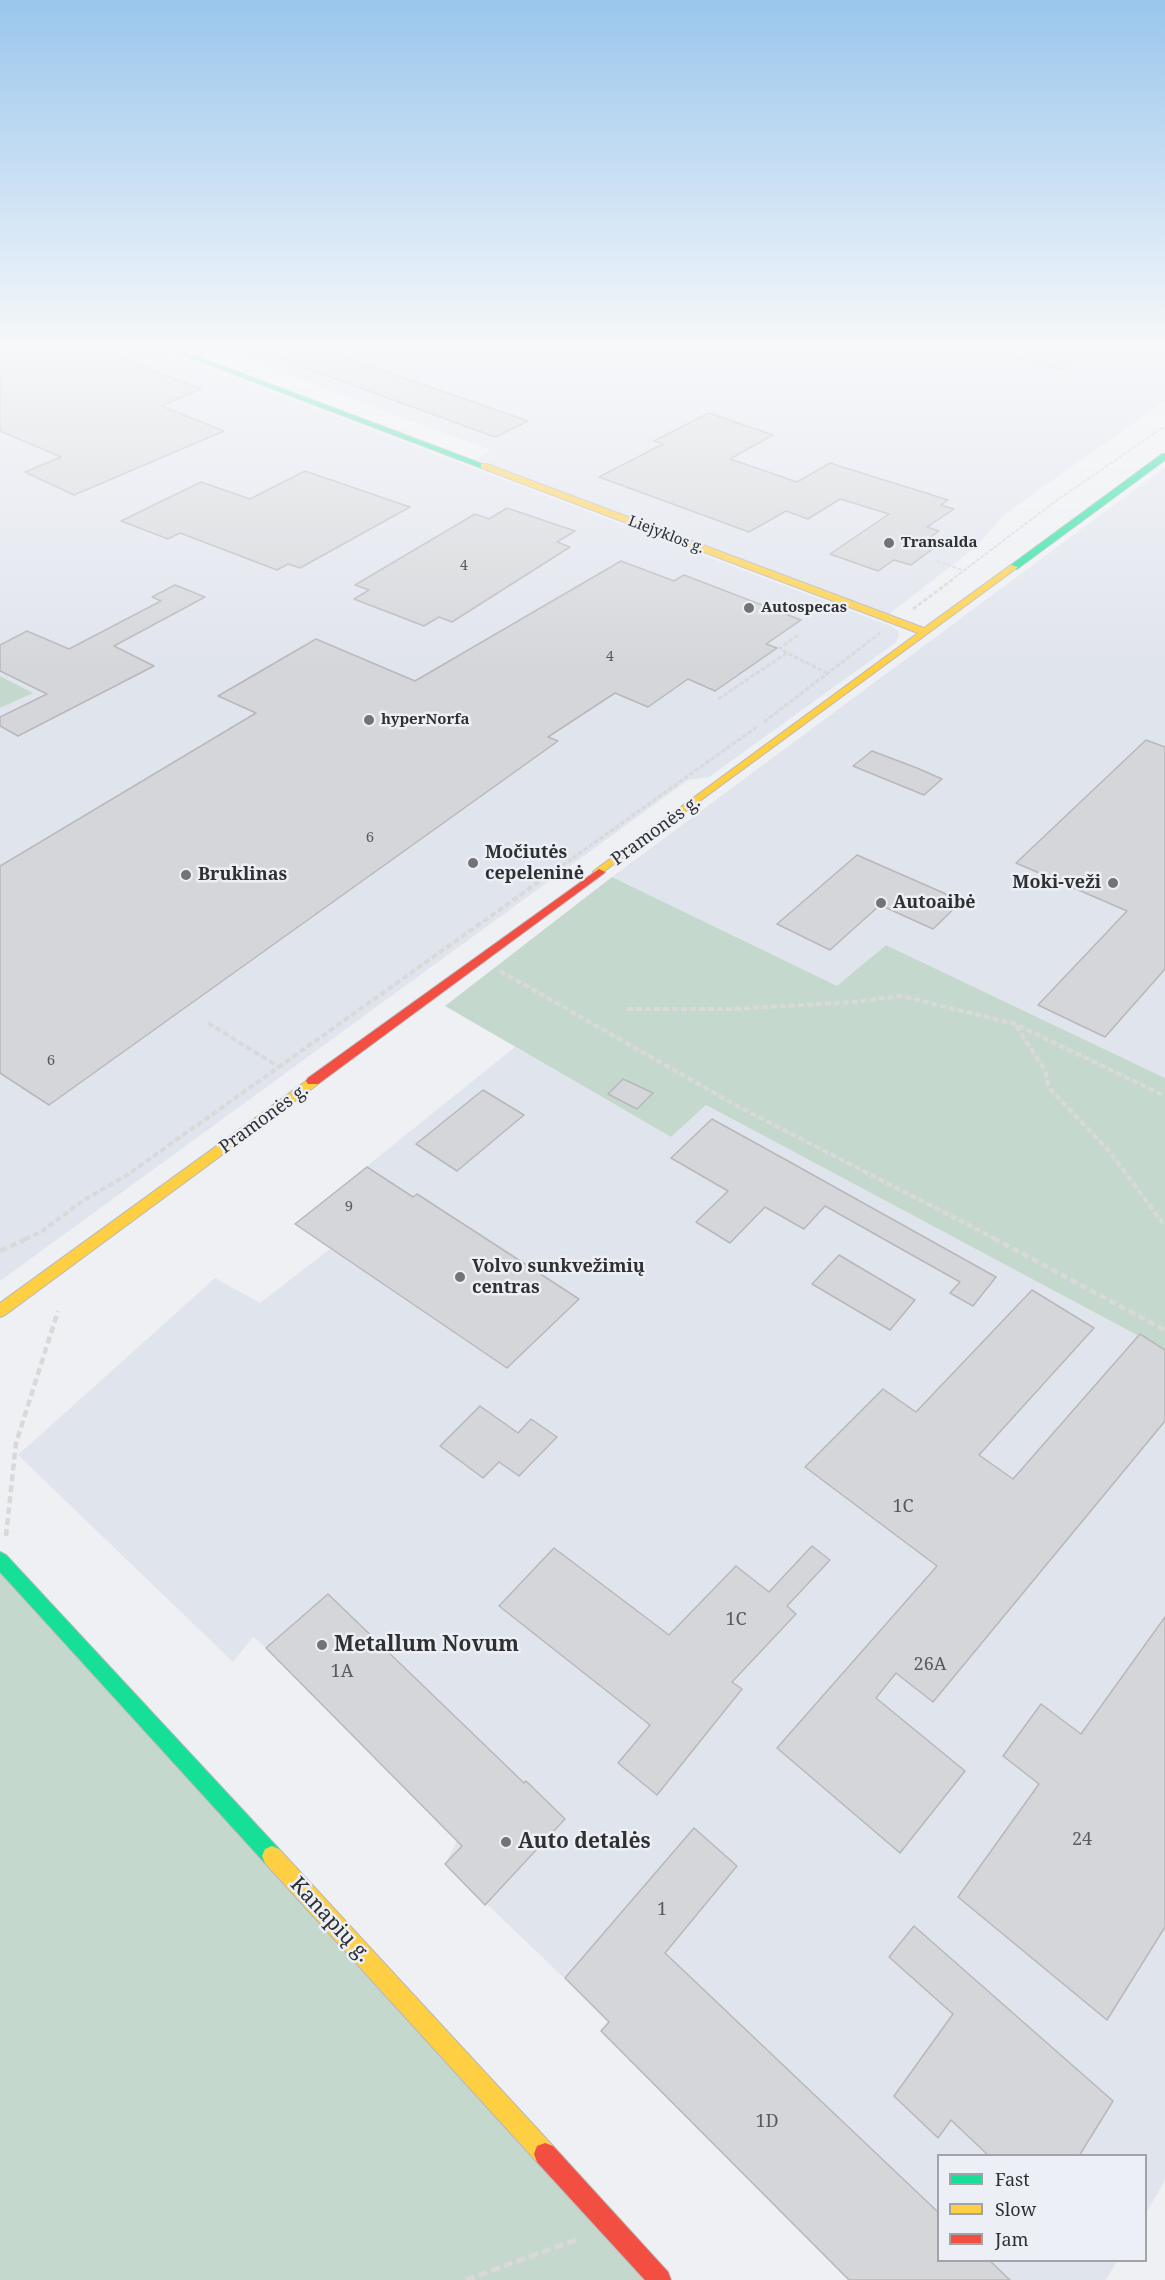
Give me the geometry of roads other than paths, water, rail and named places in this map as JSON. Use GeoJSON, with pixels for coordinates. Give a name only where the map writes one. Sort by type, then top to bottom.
{"type":"FeatureCollection","features":[{"type":"Feature","properties":{"kind":"main road","name":"Liejyklos g."},"geometry":{"type":"LineString","coordinates":[[458,455],[925,632]]}},
{"type":"Feature","properties":{"kind":"main road","name":"Pramonės g."},"geometry":{"type":"LineString","coordinates":[[0,1311],[1165,456]]}},
{"type":"Feature","properties":{"kind":"main road","name":"Kanapių g."},"geometry":{"type":"LineString","coordinates":[[1,1562],[660,2280]]}},
{"type":"Feature","properties":{"kind":"place","name":"Transalda"},"geometry":{"type":"Point","coordinates":[889,543]}},
{"type":"Feature","properties":{"kind":"place","name":"Autospecas"},"geometry":{"type":"Point","coordinates":[749,608]}},
{"type":"Feature","properties":{"kind":"place","name":"hyperNorfa"},"geometry":{"type":"Point","coordinates":[369,720]}},
{"type":"Feature","properties":{"kind":"place","name":"Močiutės cepeleninė"},"geometry":{"type":"Point","coordinates":[473,863]}},
{"type":"Feature","properties":{"kind":"place","name":"Bruklinas"},"geometry":{"type":"Point","coordinates":[186,875]}},
{"type":"Feature","properties":{"kind":"place","name":"Moki-veži"},"geometry":{"type":"Point","coordinates":[1113,883]}},
{"type":"Feature","properties":{"kind":"place","name":"Autoaibė"},"geometry":{"type":"Point","coordinates":[881,903]}},
{"type":"Feature","properties":{"kind":"place","name":"Volvo sunkvežimių centras"},"geometry":{"type":"Point","coordinates":[460,1277]}},
{"type":"Feature","properties":{"kind":"place","name":"Metallum Novum"},"geometry":{"type":"Point","coordinates":[322,1645]}},
{"type":"Feature","properties":{"kind":"place","name":"Auto detalės"},"geometry":{"type":"Point","coordinates":[506,1842]}}]}
